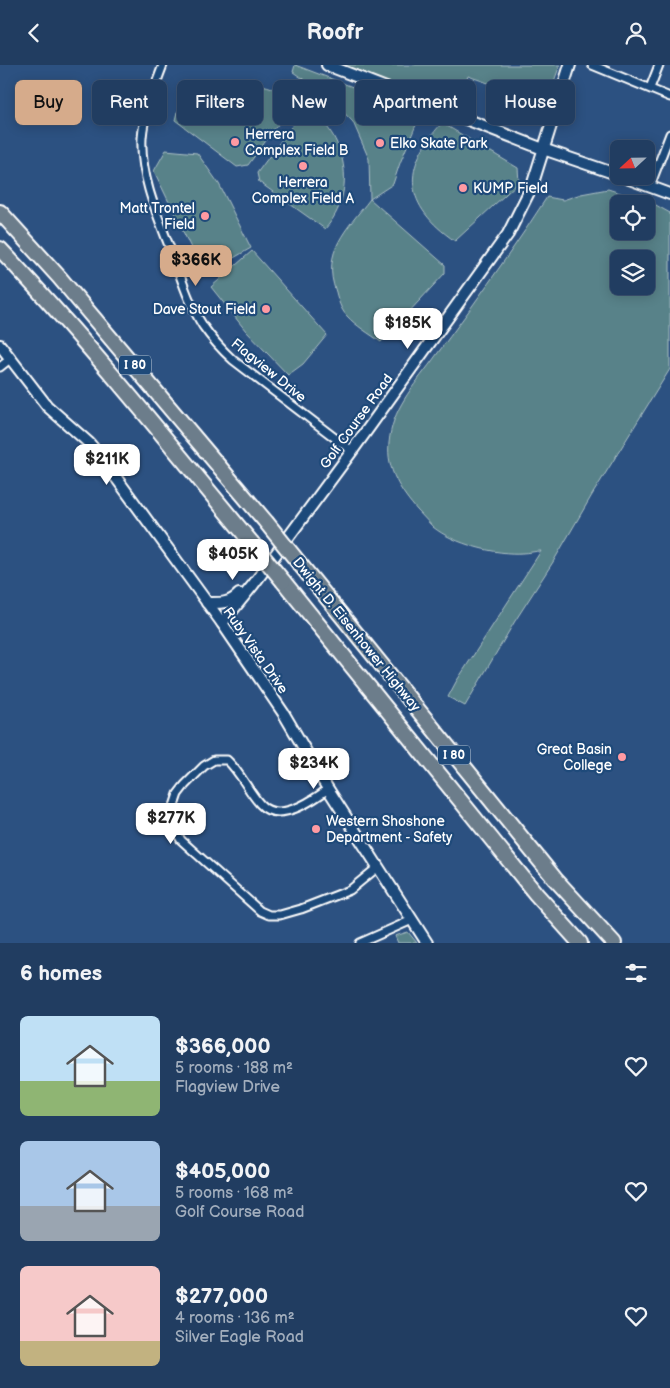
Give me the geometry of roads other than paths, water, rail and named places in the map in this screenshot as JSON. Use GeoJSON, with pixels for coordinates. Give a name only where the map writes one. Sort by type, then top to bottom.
{"type":"FeatureCollection","features":[{"type":"Feature","properties":{"kind":"highway","name":"Dwight D. Eisenhower Highway"},"geometry":{"type":"LineString","coordinates":[[0,212],[98,322],[266,522],[554,879],[614,943]]}},
{"type":"Feature","properties":{"kind":"highway","name":"Dwight D. Eisenhower Highway"},"geometry":{"type":"LineString","coordinates":[[0,249],[42,293],[118,382],[283,581],[536,894],[580,943]]}},
{"type":"Feature","properties":{"kind":"street","name":"Flagview Drive"},"geometry":{"type":"LineString","coordinates":[[163,65],[144,123],[142,153],[144,169],[160,222],[190,303],[203,326],[233,360],[352,451]]}},
{"type":"Feature","properties":{"kind":"street"},"geometry":{"type":"LineString","coordinates":[[327,65],[543,149],[610,172]]}},
{"type":"Feature","properties":{"kind":"street","name":"Golf Course Road"},"geometry":{"type":"LineString","coordinates":[[222,623],[352,451],[508,234],[532,186],[560,103],[570,65]]}},
{"type":"Feature","properties":{"kind":"street"},"geometry":{"type":"LineString","coordinates":[[592,65],[670,97]]}},
{"type":"Feature","properties":{"kind":"street"},"geometry":{"type":"LineString","coordinates":[[650,89],[658,65]]}},
{"type":"Feature","properties":{"kind":"street"},"geometry":{"type":"LineString","coordinates":[[650,186],[670,134]]}},
{"type":"Feature","properties":{"kind":"street"},"geometry":{"type":"LineString","coordinates":[[647,185],[670,194]]}},
{"type":"Feature","properties":{"kind":"street","name":"Ruby Vista Drive"},"geometry":{"type":"LineString","coordinates":[[0,345],[47,406],[89,443],[101,457],[222,623],[284,714],[328,789],[427,943]]}},
{"type":"Feature","properties":{"kind":"street"},"geometry":{"type":"LineString","coordinates":[[0,367],[10,359]]}},
{"type":"Feature","properties":{"kind":"street"},"geometry":{"type":"LineString","coordinates":[[207,603],[231,601],[263,571]]}},
{"type":"Feature","properties":{"kind":"street"},"geometry":{"type":"LineString","coordinates":[[328,789],[303,805],[289,811],[267,809],[260,804],[228,760],[214,761],[204,767],[178,794],[174,806],[176,831],[181,840],[222,878],[250,903],[269,915],[280,915],[301,909],[350,890],[378,867]]}},
{"type":"Feature","properties":{"kind":"street"},"geometry":{"type":"LineString","coordinates":[[360,943],[412,920]]}},
{"type":"Feature","properties":{"kind":"place","name":"Herrera Complex Field B"},"geometry":{"type":"Point","coordinates":[235,142]}},
{"type":"Feature","properties":{"kind":"place","name":"Elko Skate Park"},"geometry":{"type":"Point","coordinates":[380,143]}},
{"type":"Feature","properties":{"kind":"place","name":"Herrera Complex Field A"},"geometry":{"type":"Point","coordinates":[303,166]}},
{"type":"Feature","properties":{"kind":"place","name":"KUMP Field"},"geometry":{"type":"Point","coordinates":[463,188]}},
{"type":"Feature","properties":{"kind":"place","name":"Matt Trontel Field"},"geometry":{"type":"Point","coordinates":[205,216]}},
{"type":"Feature","properties":{"kind":"place","name":"Dave Stout Field"},"geometry":{"type":"Point","coordinates":[266,309]}},
{"type":"Feature","properties":{"kind":"place","name":"Great Basin College"},"geometry":{"type":"Point","coordinates":[622,757]}},
{"type":"Feature","properties":{"kind":"place","name":"Western Shoshone Department - Safety"},"geometry":{"type":"Point","coordinates":[316,829]}}]}
